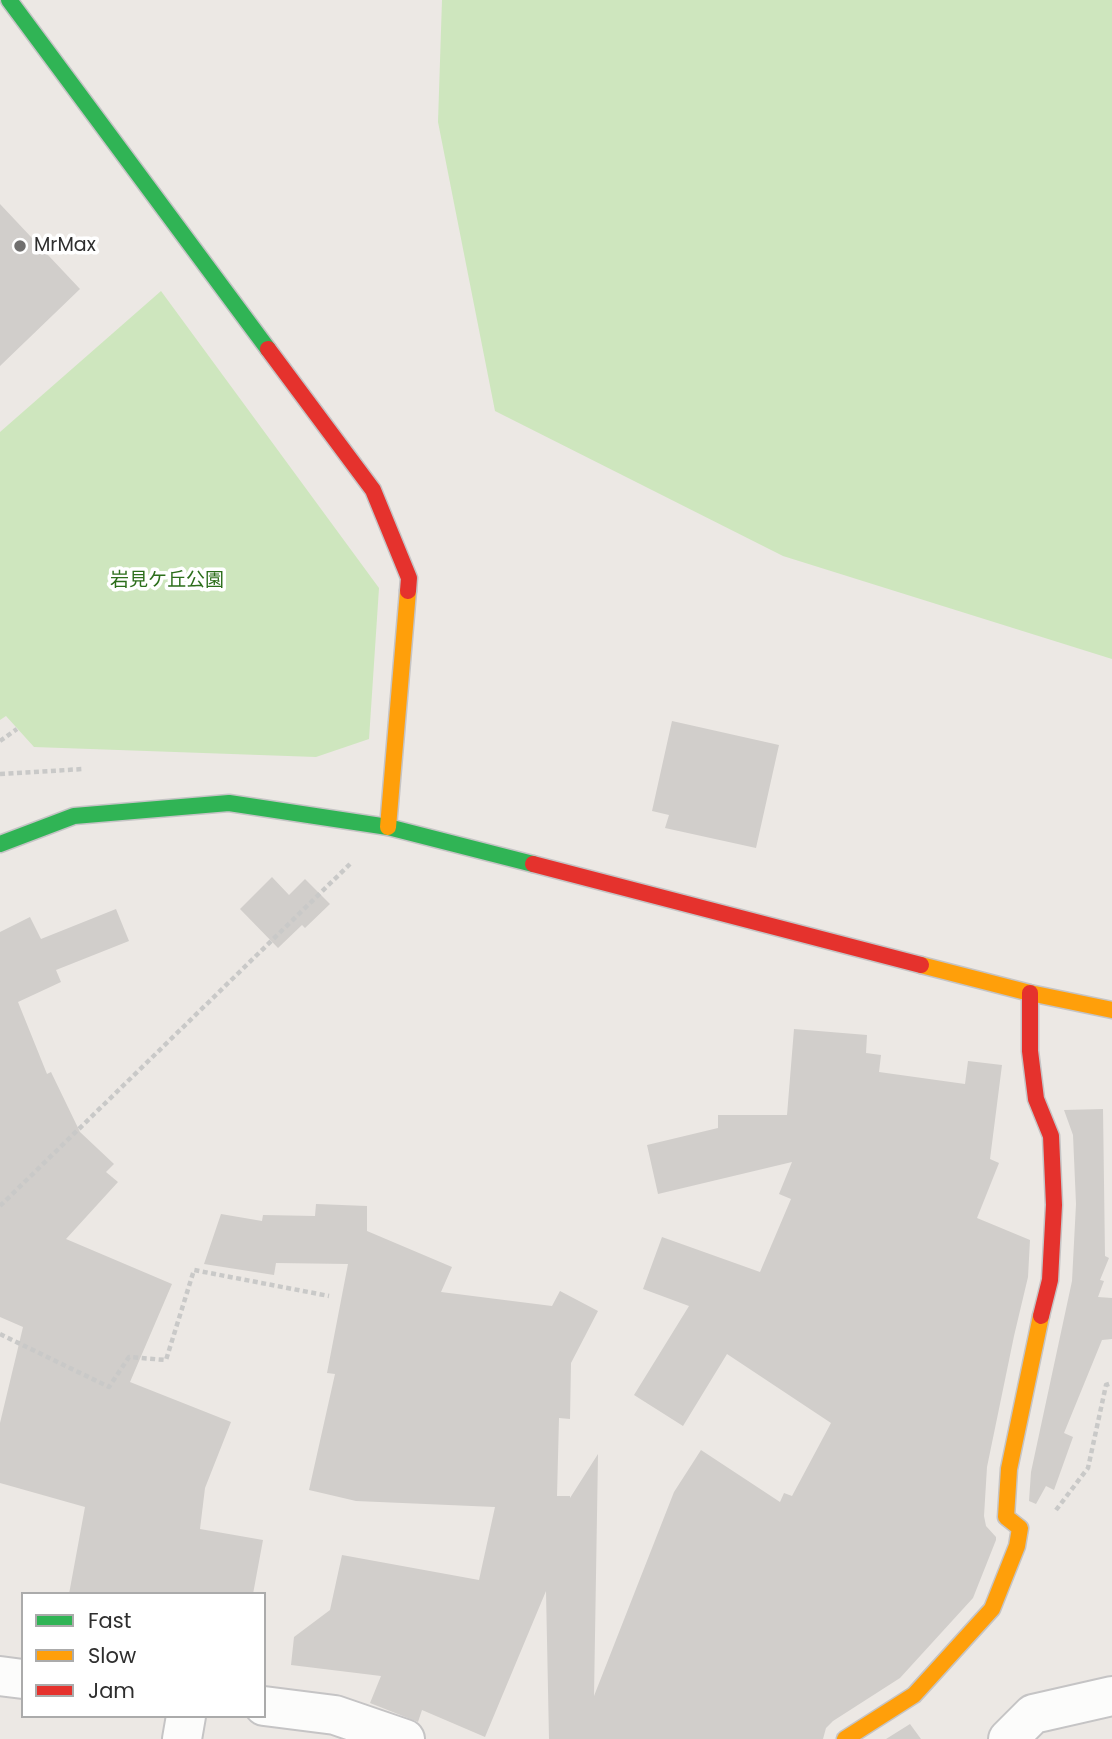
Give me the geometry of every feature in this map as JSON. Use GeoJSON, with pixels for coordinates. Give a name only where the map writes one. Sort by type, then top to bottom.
{"type":"FeatureCollection","features":[{"type":"Feature","properties":{"kind":"street"},"geometry":{"type":"LineString","coordinates":[[9,0],[373,490],[409,578],[388,827]]}},
{"type":"Feature","properties":{"kind":"street"},"geometry":{"type":"LineString","coordinates":[[0,844],[74,816],[229,803],[388,827],[1030,993],[1112,1010]]}},
{"type":"Feature","properties":{"kind":"street"},"geometry":{"type":"LineString","coordinates":[[845,1739],[914,1695],[957,1650],[992,1609],[1017,1546],[1020,1528],[1006,1517],[1009,1469],[1050,1280],[1053,1217],[1051,1136],[1036,1099],[1030,1051],[1030,993]]}},
{"type":"Feature","properties":{"kind":"street"},"geometry":{"type":"LineString","coordinates":[[0,1676],[21,1679]]}},
{"type":"Feature","properties":{"kind":"street"},"geometry":{"type":"LineString","coordinates":[[1008,1739],[1033,1714],[1112,1696]]}},
{"type":"Feature","properties":{"kind":"street"},"geometry":{"type":"LineString","coordinates":[[266,1706],[335,1715],[405,1739]]}},
{"type":"Feature","properties":{"kind":"street"},"geometry":{"type":"LineString","coordinates":[[182,1739],[186,1718]]}},
{"type":"Feature","properties":{"kind":"path"},"geometry":{"type":"LineString","coordinates":[[0,741],[17,729]]}},
{"type":"Feature","properties":{"kind":"path"},"geometry":{"type":"LineString","coordinates":[[0,1206],[388,827]]}},
{"type":"Feature","properties":{"kind":"path"},"geometry":{"type":"LineString","coordinates":[[0,1334],[109,1387],[129,1357],[166,1360],[194,1270],[329,1296]]}},
{"type":"Feature","properties":{"kind":"path"},"geometry":{"type":"LineString","coordinates":[[1006,1517],[1045,1523],[1088,1468],[1106,1385],[1112,1383]]}},
{"type":"Feature","properties":{"kind":"green space"},"geometry":{"type":"Polygon","coordinates":[[[442,0],[1112,0],[1112,659],[783,556],[495,411],[438,122],[442,0]]]}},
{"type":"Feature","properties":{"kind":"green space","name":"岩見ケ丘公園"},"geometry":{"type":"Polygon","coordinates":[[[161,291],[379,588],[369,739],[316,757],[34,747],[6,716],[0,720],[0,432],[161,291]]]}},
{"type":"Feature","properties":{"kind":"building","name":"MrMax"},"geometry":{"type":"Polygon","coordinates":[[[0,204],[80,289],[0,366],[0,204]]]}},
{"type":"Feature","properties":{"kind":"building"},"geometry":{"type":"Polygon","coordinates":[[[672,721],[779,745],[756,848],[665,828],[669,815],[652,811],[672,721]]]}},
{"type":"Feature","properties":{"kind":"building"},"geometry":{"type":"Polygon","coordinates":[[[272,877],[289,895],[305,879],[330,904],[305,928],[302,925],[278,948],[240,909],[272,877]]]}},
{"type":"Feature","properties":{"kind":"building"},"geometry":{"type":"Polygon","coordinates":[[[116,909],[129,941],[56,970],[61,982],[18,1002],[47,1074],[51,1072],[80,1132],[114,1164],[106,1172],[118,1182],[66,1239],[172,1284],[130,1382],[231,1422],[205,1488],[200,1529],[263,1540],[253,1592],[69,1592],[85,1507],[0,1483],[0,1423],[23,1327],[0,1317],[0,932],[30,917],[41,939],[116,909]]]}},
{"type":"Feature","properties":{"kind":"building"},"geometry":{"type":"Polygon","coordinates":[[[794,1029],[867,1035],[866,1053],[881,1055],[879,1072],[965,1084],[968,1061],[1002,1065],[990,1159],[999,1163],[977,1218],[1030,1240],[1028,1277],[987,1467],[984,1516],[986,1526],[996,1540],[973,1598],[900,1678],[833,1721],[826,1728],[823,1739],[549,1739],[546,1591],[485,1737],[422,1710],[418,1722],[370,1703],[381,1676],[291,1665],[294,1637],[330,1610],[342,1555],[479,1580],[495,1507],[356,1501],[309,1490],[335,1374],[327,1373],[348,1264],[276,1263],[274,1275],[204,1264],[221,1214],[262,1221],[263,1215],[315,1216],[316,1204],[367,1206],[367,1231],[452,1267],[441,1292],[552,1306],[560,1291],[598,1311],[571,1363],[570,1419],[559,1418],[557,1496],[570,1498],[598,1454],[594,1696],[674,1492],[701,1450],[780,1502],[784,1493],[792,1496],[831,1423],[727,1354],[683,1426],[634,1395],[689,1306],[643,1289],[662,1237],[760,1272],[791,1199],[779,1194],[792,1162],[658,1194],[647,1145],[718,1128],[718,1115],[787,1115],[794,1029]]]}},
{"type":"Feature","properties":{"kind":"building"},"geometry":{"type":"Polygon","coordinates":[[[1103,1109],[1105,1256],[1109,1258],[1100,1280],[1104,1281],[1098,1297],[1112,1298],[1112,1339],[1102,1340],[1064,1433],[1073,1437],[1054,1490],[1046,1486],[1036,1504],[1029,1501],[1031,1472],[1072,1281],[1076,1204],[1073,1135],[1064,1110],[1103,1109]]]}},
{"type":"Feature","properties":{"kind":"building"},"geometry":{"type":"Polygon","coordinates":[[[910,1724],[921,1739],[886,1739],[910,1724]]]}},
{"type":"Feature","properties":{"kind":"traffic: fast"},"geometry":{"type":"LineString","coordinates":[[9,0],[268,349]]}},
{"type":"Feature","properties":{"kind":"traffic: fast"},"geometry":{"type":"LineString","coordinates":[[0,844],[74,816],[229,803],[388,827],[533,864]]}},
{"type":"Feature","properties":{"kind":"traffic: slow"},"geometry":{"type":"LineString","coordinates":[[388,827],[408,591]]}},
{"type":"Feature","properties":{"kind":"traffic: slow"},"geometry":{"type":"LineString","coordinates":[[921,965],[1030,993],[1112,1010]]}},
{"type":"Feature","properties":{"kind":"traffic: slow"},"geometry":{"type":"LineString","coordinates":[[845,1739],[914,1695],[992,1609],[1017,1546],[1020,1528],[1006,1517],[1009,1469],[1041,1316]]}},
{"type":"Feature","properties":{"kind":"traffic: jam"},"geometry":{"type":"LineString","coordinates":[[268,349],[373,490],[409,578],[408,591]]}},
{"type":"Feature","properties":{"kind":"traffic: jam"},"geometry":{"type":"LineString","coordinates":[[533,864],[921,965]]}},
{"type":"Feature","properties":{"kind":"traffic: jam"},"geometry":{"type":"LineString","coordinates":[[1030,993],[1030,1051],[1036,1099],[1051,1136],[1054,1205],[1050,1280],[1041,1316]]}},
{"type":"Feature","properties":{"kind":"place","name":"MrMax"},"geometry":{"type":"Point","coordinates":[20,246]}}]}
